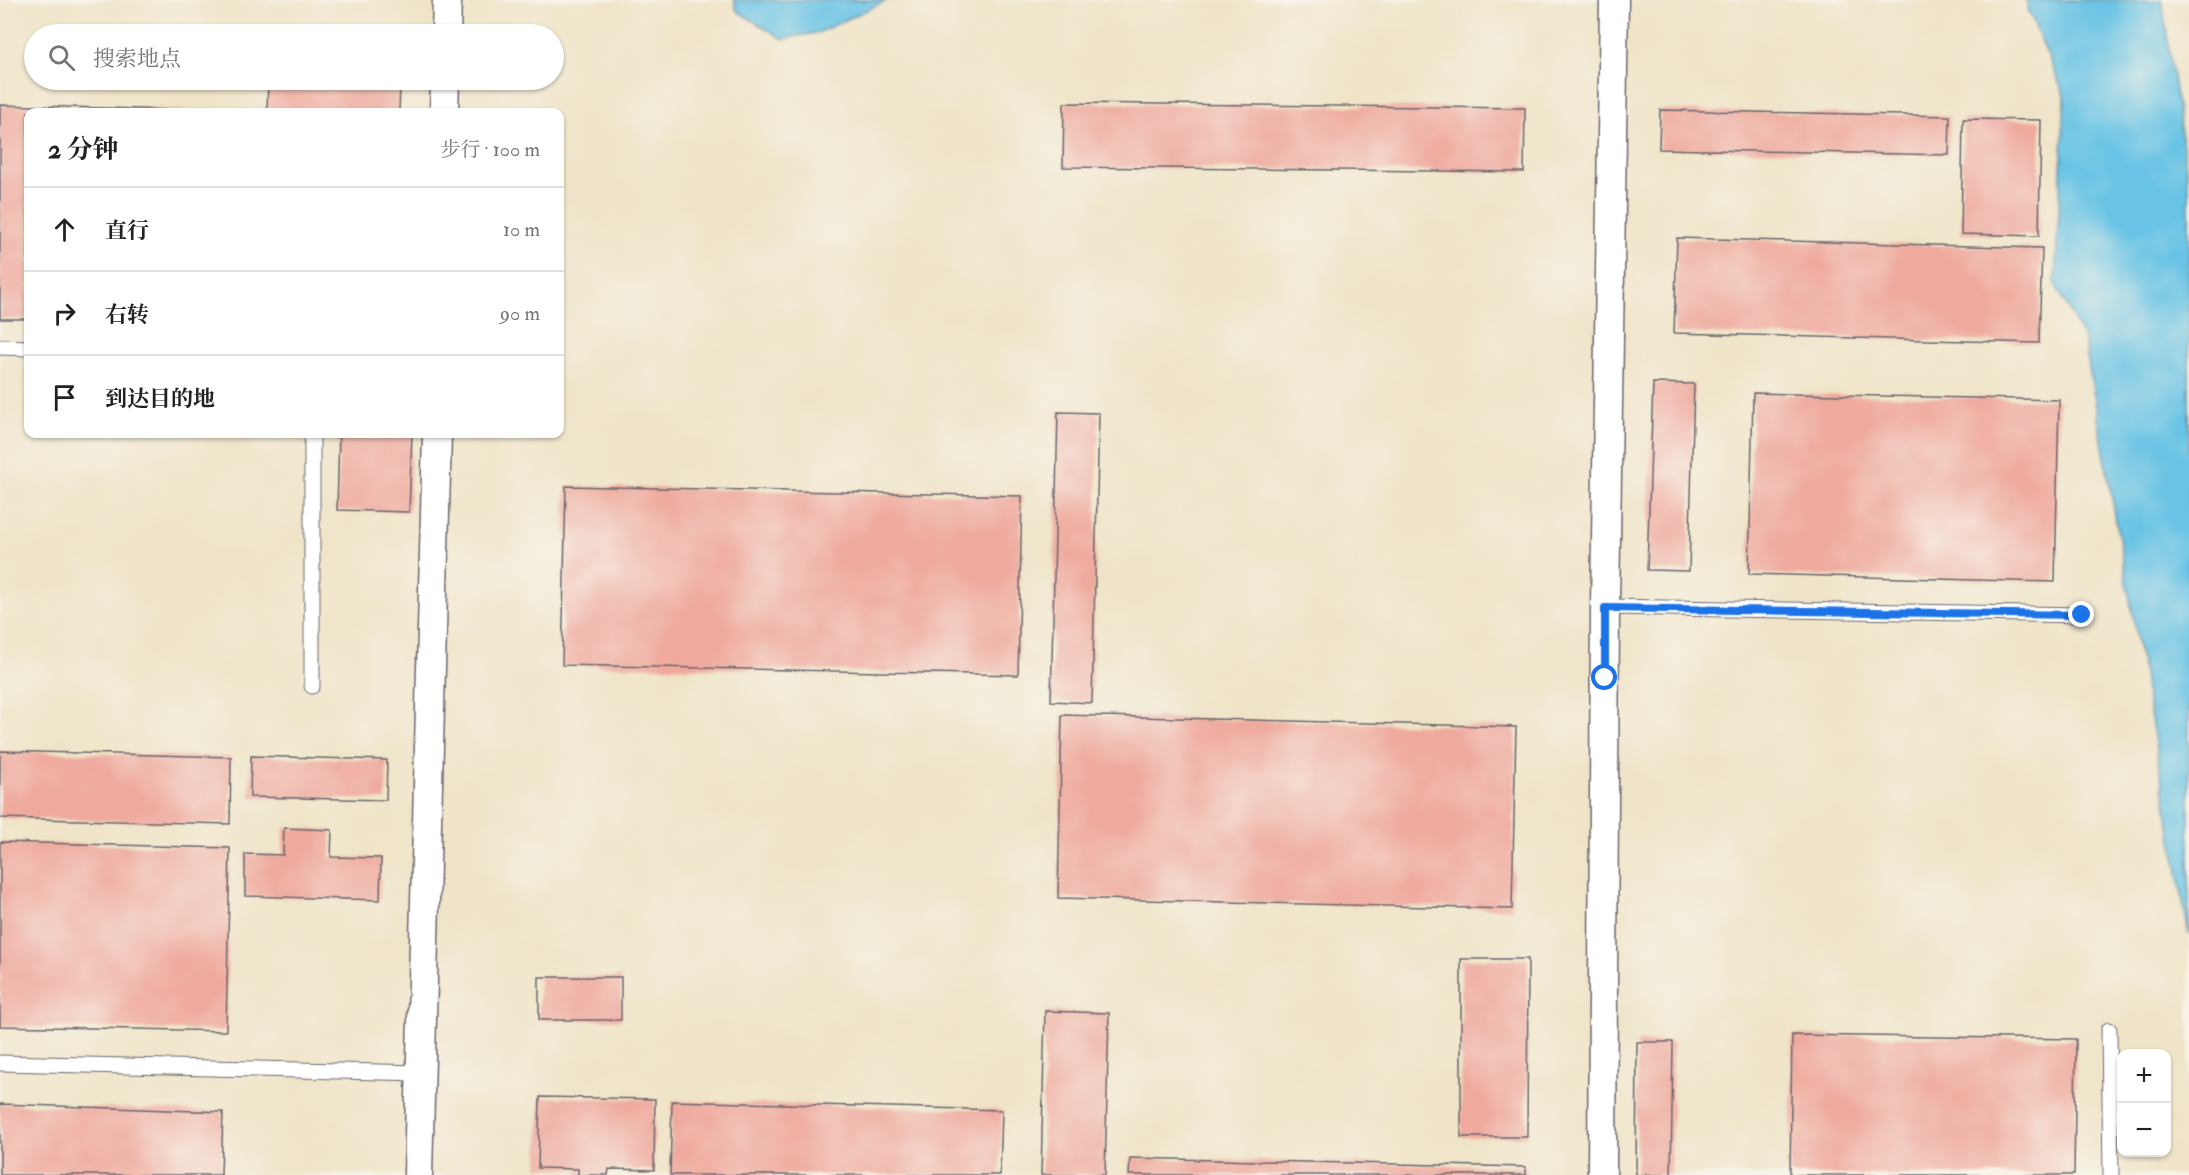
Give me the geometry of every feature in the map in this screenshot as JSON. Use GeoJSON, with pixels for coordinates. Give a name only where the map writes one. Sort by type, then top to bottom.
{"type":"FeatureCollection","features":[{"type":"Feature","properties":{"kind":"street"},"geometry":{"type":"LineString","coordinates":[[446,24],[447,0]]}},
{"type":"Feature","properties":{"kind":"street"},"geometry":{"type":"LineString","coordinates":[[1602,1175],[1605,608],[1614,0]]}},
{"type":"Feature","properties":{"kind":"street"},"geometry":{"type":"LineString","coordinates":[[444,108],[445,90]]}},
{"type":"Feature","properties":{"kind":"street"},"geometry":{"type":"LineString","coordinates":[[418,1175],[437,438]]}},
{"type":"Feature","properties":{"kind":"lane"},"geometry":{"type":"LineString","coordinates":[[0,347],[24,348]]}},
{"type":"Feature","properties":{"kind":"lane"},"geometry":{"type":"LineString","coordinates":[[312,438],[312,686]]}},
{"type":"Feature","properties":{"kind":"lane"},"geometry":{"type":"LineString","coordinates":[[1605,608],[2082,615]]}},
{"type":"Feature","properties":{"kind":"lane"},"geometry":{"type":"LineString","coordinates":[[2109,1030],[2111,1175]]}},
{"type":"Feature","properties":{"kind":"lane"},"geometry":{"type":"LineString","coordinates":[[0,1063],[421,1073]]}},
{"type":"Feature","properties":{"kind":"water"},"geometry":{"type":"Polygon","coordinates":[[[734,0],[888,0],[820,32],[783,39],[737,11],[734,0]]]}},
{"type":"Feature","properties":{"kind":"water"},"geometry":{"type":"Polygon","coordinates":[[[2026,0],[2162,0],[2189,188],[2189,935],[2084,339],[2055,284],[2065,97],[2026,0]]]}},
{"type":"Feature","properties":{"kind":"building"},"geometry":{"type":"Polygon","coordinates":[[[268,90],[400,90],[399,108],[267,108],[268,90]]]}},
{"type":"Feature","properties":{"kind":"building"},"geometry":{"type":"Polygon","coordinates":[[[1064,103],[1525,108],[1524,172],[1063,167],[1064,103]]]}},
{"type":"Feature","properties":{"kind":"building"},"geometry":{"type":"Polygon","coordinates":[[[0,105],[104,108],[24,108],[24,319],[0,319],[0,105]]]}},
{"type":"Feature","properties":{"kind":"building"},"geometry":{"type":"Polygon","coordinates":[[[1660,110],[1950,116],[1949,155],[1659,149],[1660,110]]]}},
{"type":"Feature","properties":{"kind":"building"},"geometry":{"type":"Polygon","coordinates":[[[1963,119],[2041,120],[2039,236],[1961,234],[1963,119]]]}},
{"type":"Feature","properties":{"kind":"building"},"geometry":{"type":"Polygon","coordinates":[[[1677,238],[2042,248],[2039,343],[1674,333],[1677,238]]]}},
{"type":"Feature","properties":{"kind":"building"},"geometry":{"type":"Polygon","coordinates":[[[1653,383],[1694,384],[1689,571],[1647,570],[1653,383]]]}},
{"type":"Feature","properties":{"kind":"building"},"geometry":{"type":"Polygon","coordinates":[[[1753,393],[2059,400],[2055,582],[1749,574],[1753,393]]]}},
{"type":"Feature","properties":{"kind":"building"},"geometry":{"type":"Polygon","coordinates":[[[1058,412],[1099,413],[1092,703],[1051,701],[1058,412]]]}},
{"type":"Feature","properties":{"kind":"building"},"geometry":{"type":"Polygon","coordinates":[[[339,438],[412,438],[409,512],[337,510],[339,438]]]}},
{"type":"Feature","properties":{"kind":"building"},"geometry":{"type":"Polygon","coordinates":[[[566,486],[1022,496],[1018,675],[562,665],[566,486]]]}},
{"type":"Feature","properties":{"kind":"building"},"geometry":{"type":"Polygon","coordinates":[[[1062,715],[1516,727],[1512,909],[1058,898],[1062,715]]]}},
{"type":"Feature","properties":{"kind":"building"},"geometry":{"type":"Polygon","coordinates":[[[0,751],[231,757],[230,824],[0,818],[0,751]]]}},
{"type":"Feature","properties":{"kind":"building"},"geometry":{"type":"Polygon","coordinates":[[[251,756],[387,760],[386,800],[250,797],[251,756]]]}},
{"type":"Feature","properties":{"kind":"building"},"geometry":{"type":"Polygon","coordinates":[[[284,828],[332,830],[331,857],[381,858],[380,900],[245,896],[245,854],[283,855],[284,828]]]}},
{"type":"Feature","properties":{"kind":"building"},"geometry":{"type":"Polygon","coordinates":[[[0,842],[230,848],[226,1031],[0,1026],[0,842]]]}},
{"type":"Feature","properties":{"kind":"building"},"geometry":{"type":"Polygon","coordinates":[[[1461,959],[1528,959],[1527,1137],[1461,1137],[1461,959]]]}},
{"type":"Feature","properties":{"kind":"building"},"geometry":{"type":"Polygon","coordinates":[[[539,977],[621,977],[621,1020],[539,1020],[539,977]]]}},
{"type":"Feature","properties":{"kind":"building"},"geometry":{"type":"Polygon","coordinates":[[[1045,1011],[1109,1013],[1105,1175],[1041,1175],[1045,1011]]]}},
{"type":"Feature","properties":{"kind":"building"},"geometry":{"type":"Polygon","coordinates":[[[1792,1035],[2076,1039],[2074,1175],[1790,1175],[1792,1035]]]}},
{"type":"Feature","properties":{"kind":"building"},"geometry":{"type":"Polygon","coordinates":[[[1637,1042],[1673,1042],[1671,1175],[1636,1175],[1637,1042]]]}},
{"type":"Feature","properties":{"kind":"building"},"geometry":{"type":"Polygon","coordinates":[[[540,1097],[655,1099],[654,1170],[609,1169],[608,1175],[578,1175],[578,1169],[538,1168],[540,1097]]]}},
{"type":"Feature","properties":{"kind":"building"},"geometry":{"type":"Polygon","coordinates":[[[672,1101],[1002,1110],[1000,1175],[670,1175],[672,1101]]]}},
{"type":"Feature","properties":{"kind":"building"},"geometry":{"type":"Polygon","coordinates":[[[0,1104],[223,1112],[221,1175],[0,1175],[0,1104]]]}},
{"type":"Feature","properties":{"kind":"building"},"geometry":{"type":"Polygon","coordinates":[[[1130,1158],[1526,1167],[1526,1175],[1129,1175],[1130,1158]]]}},
{"type":"Feature","properties":{"kind":"route"},"geometry":{"type":"LineString","coordinates":[[1605,678],[1605,608],[2082,615]]}}]}
